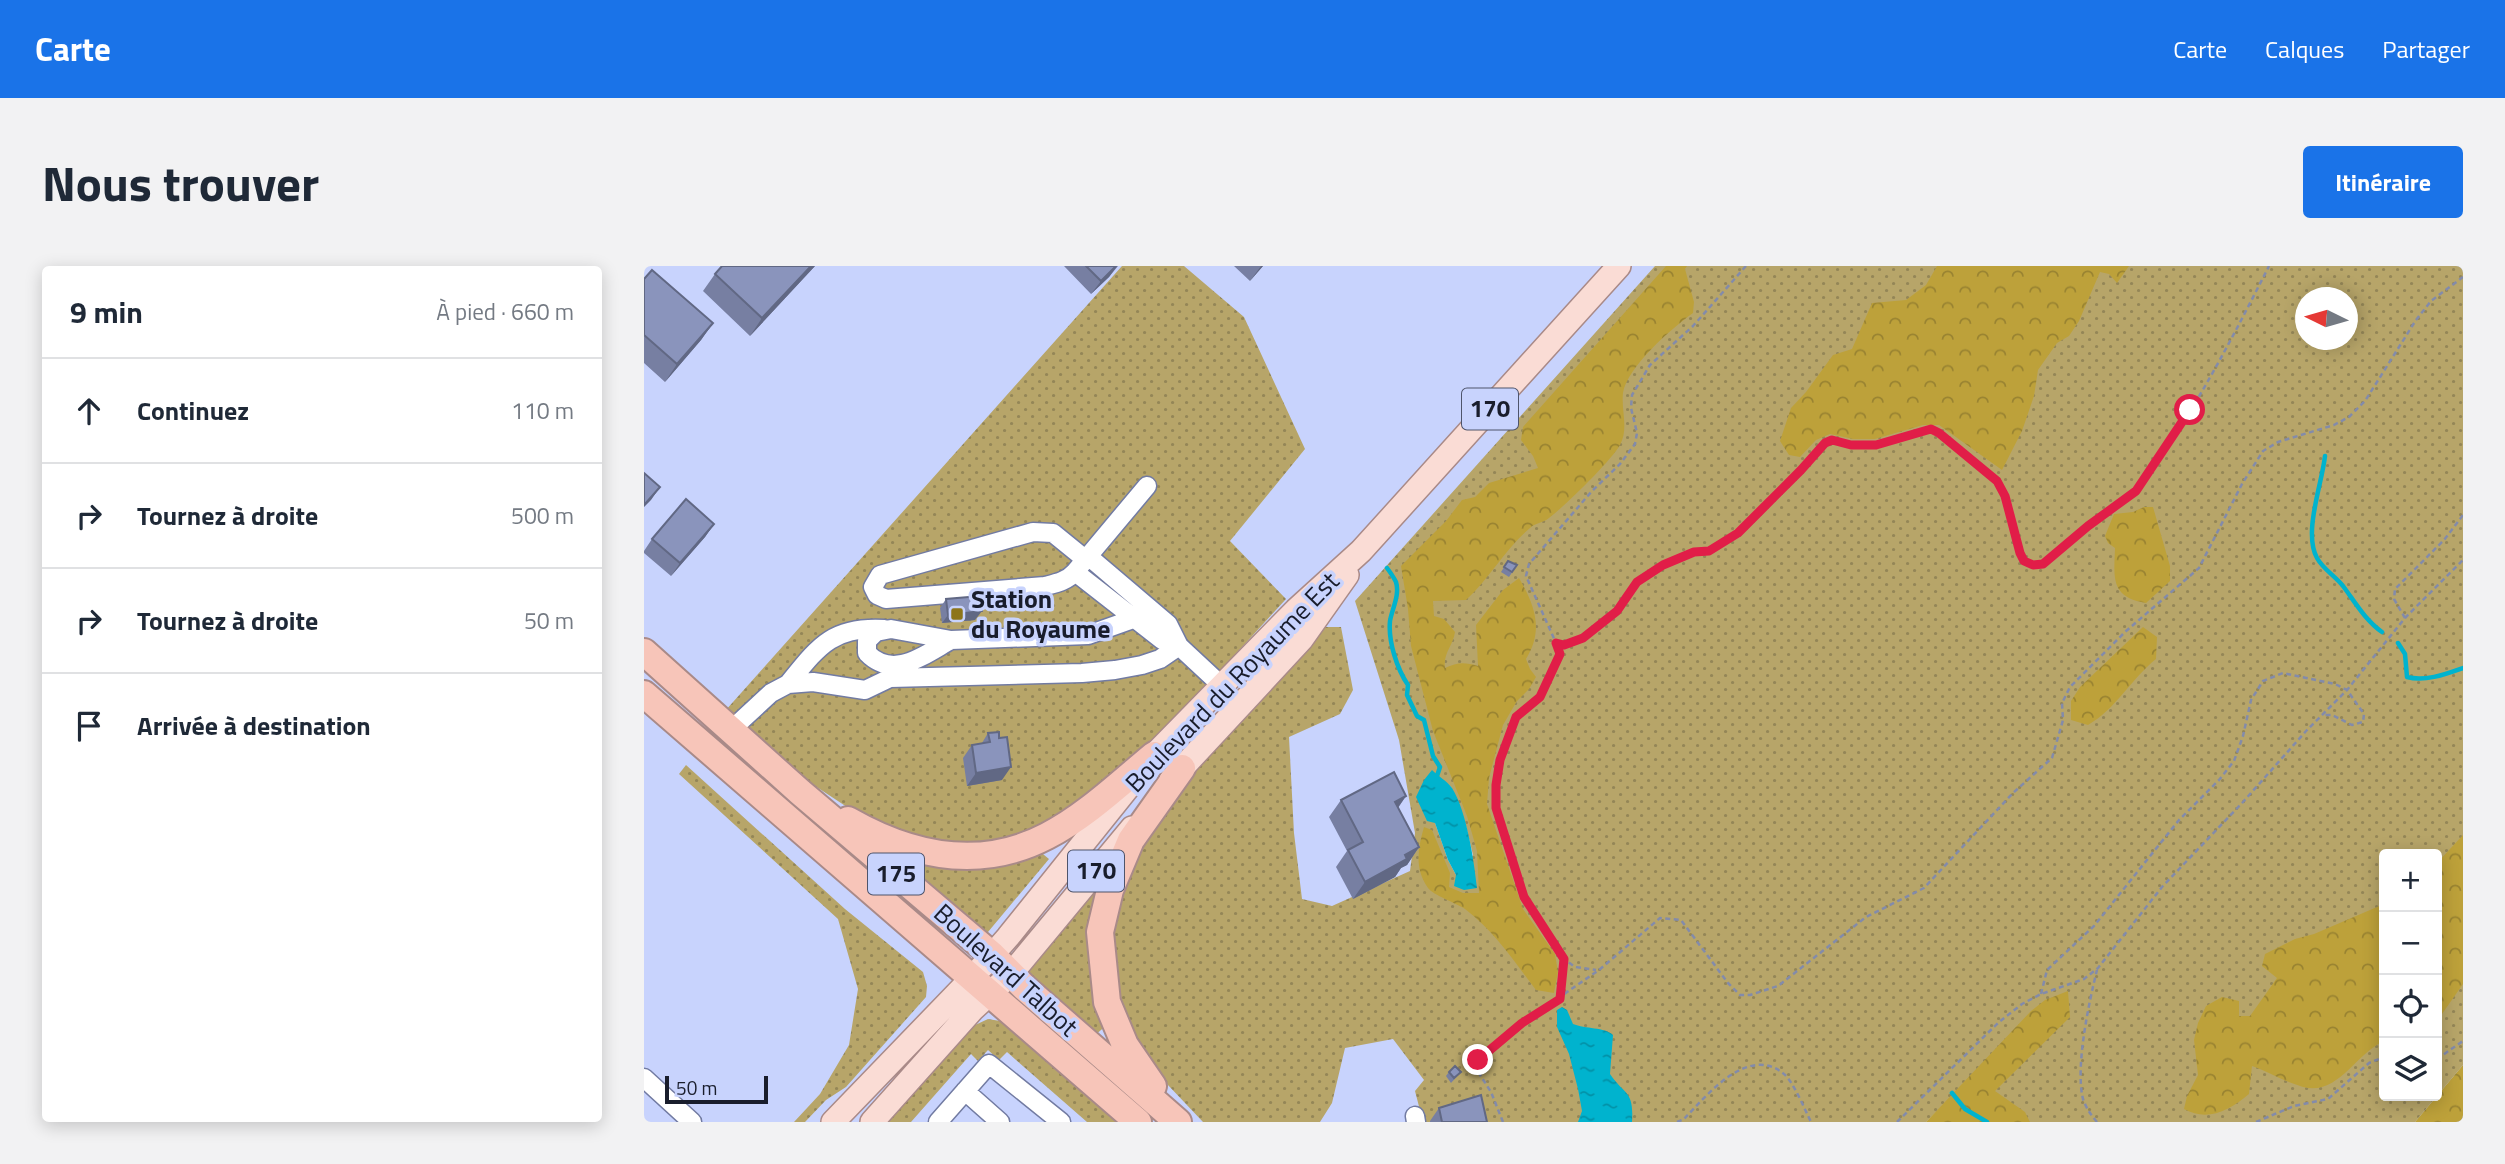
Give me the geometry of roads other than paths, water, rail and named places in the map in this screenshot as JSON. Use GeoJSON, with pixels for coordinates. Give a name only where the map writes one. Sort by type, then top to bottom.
{"type":"FeatureCollection","features":[{"type":"Feature","properties":{"kind":"highway","name":"Boulevard Talbot"},"geometry":{"type":"LineString","coordinates":[[644,652],[800,793],[992,955],[1178,1122]]}},
{"type":"Feature","properties":{"kind":"highway","name":"Boulevard Talbot"},"geometry":{"type":"LineString","coordinates":[[644,694],[1138,1122]]}},
{"type":"Feature","properties":{"kind":"highway"},"geometry":{"type":"LineString","coordinates":[[800,793],[881,836],[957,857],[983,857],[1014,850],[1048,836],[1087,809],[1154,755]]}},
{"type":"Feature","properties":{"kind":"highway"},"geometry":{"type":"LineString","coordinates":[[1182,768],[1131,840],[1110,890],[1100,932],[1107,1002],[1125,1045],[1157,1091],[1184,1122]]}},
{"type":"Feature","properties":{"kind":"main road","name":"Boulevard du Royaume Est"},"geometry":{"type":"LineString","coordinates":[[981,986],[992,955],[1154,755],[1296,610],[1361,551],[1619,266]]}},
{"type":"Feature","properties":{"kind":"main road","name":"Boulevard du Royaume Est"},"geometry":{"type":"LineString","coordinates":[[1011,974],[1182,768],[1301,640],[1338,591],[1361,551]]}},
{"type":"Feature","properties":{"kind":"main road","name":"170"},"geometry":{"type":"LineString","coordinates":[[833,1122],[981,986],[1011,974]]}},
{"type":"Feature","properties":{"kind":"main road","name":"170"},"geometry":{"type":"LineString","coordinates":[[872,1122],[972,1010],[981,986]]}},
{"type":"Feature","properties":{"kind":"lane"},"geometry":{"type":"LineString","coordinates":[[1147,486],[1083,562],[1063,581],[1045,586],[886,599],[877,595],[873,587],[880,575],[1033,532],[1053,533],[1083,562],[1133,619],[1162,640],[1179,646]]}},
{"type":"Feature","properties":{"kind":"lane"},"geometry":{"type":"LineString","coordinates":[[1083,562],[1168,624],[1179,646],[1222,686]]}},
{"type":"Feature","properties":{"kind":"lane"},"geometry":{"type":"LineString","coordinates":[[731,730],[771,693],[788,684],[817,648],[829,639],[863,628],[891,629],[951,640],[1088,635],[1133,619],[1147,607]]}},
{"type":"Feature","properties":{"kind":"lane"},"geometry":{"type":"LineString","coordinates":[[891,629],[876,632],[867,641],[867,653],[875,662],[888,665],[913,662],[951,640]]}},
{"type":"Feature","properties":{"kind":"lane"},"geometry":{"type":"LineString","coordinates":[[788,684],[813,682],[865,690],[890,678],[1082,673],[1142,665],[1160,659],[1179,646]]}},
{"type":"Feature","properties":{"kind":"lane"},"geometry":{"type":"LineString","coordinates":[[940,1121],[989,1064],[1061,1122]]}},
{"type":"Feature","properties":{"kind":"lane"},"geometry":{"type":"LineString","coordinates":[[644,1078],[688,1118]]}},
{"type":"Feature","properties":{"kind":"lane"},"geometry":{"type":"LineString","coordinates":[[965,1091],[1000,1122]]}},
{"type":"Feature","properties":{"kind":"water"},"geometry":{"type":"Polygon","coordinates":[[[1432,770],[1452,788],[1462,810],[1477,888],[1464,890],[1454,886],[1456,875],[1435,823],[1427,821],[1416,797],[1432,770]]]}},
{"type":"Feature","properties":{"kind":"water"},"geometry":{"type":"Polygon","coordinates":[[[1562,1007],[1567,1010],[1573,1024],[1613,1035],[1610,1074],[1630,1099],[1632,1122],[1578,1122],[1582,1111],[1578,1089],[1569,1054],[1557,1027],[1557,1010],[1562,1007]]]}},
{"type":"Feature","properties":{"kind":"waterway"},"geometry":{"type":"LineString","coordinates":[[2325,456],[2313,522],[2313,548],[2322,566],[2382,632]]}},
{"type":"Feature","properties":{"kind":"waterway"},"geometry":{"type":"LineString","coordinates":[[1387,568],[1397,587],[1390,621],[1392,646],[1408,685],[1407,695],[1417,716],[1424,720],[1433,756],[1440,767],[1437,776]]}},
{"type":"Feature","properties":{"kind":"waterway"},"geometry":{"type":"LineString","coordinates":[[2398,643],[2405,654],[2407,677],[2428,678],[2463,668]]}},
{"type":"Feature","properties":{"kind":"waterway"},"geometry":{"type":"LineString","coordinates":[[1952,1093],[1965,1109],[1987,1122]]}},
{"type":"Feature","properties":{"kind":"place","name":"Station du Royaume"},"geometry":{"type":"Point","coordinates":[957,614]}}]}
